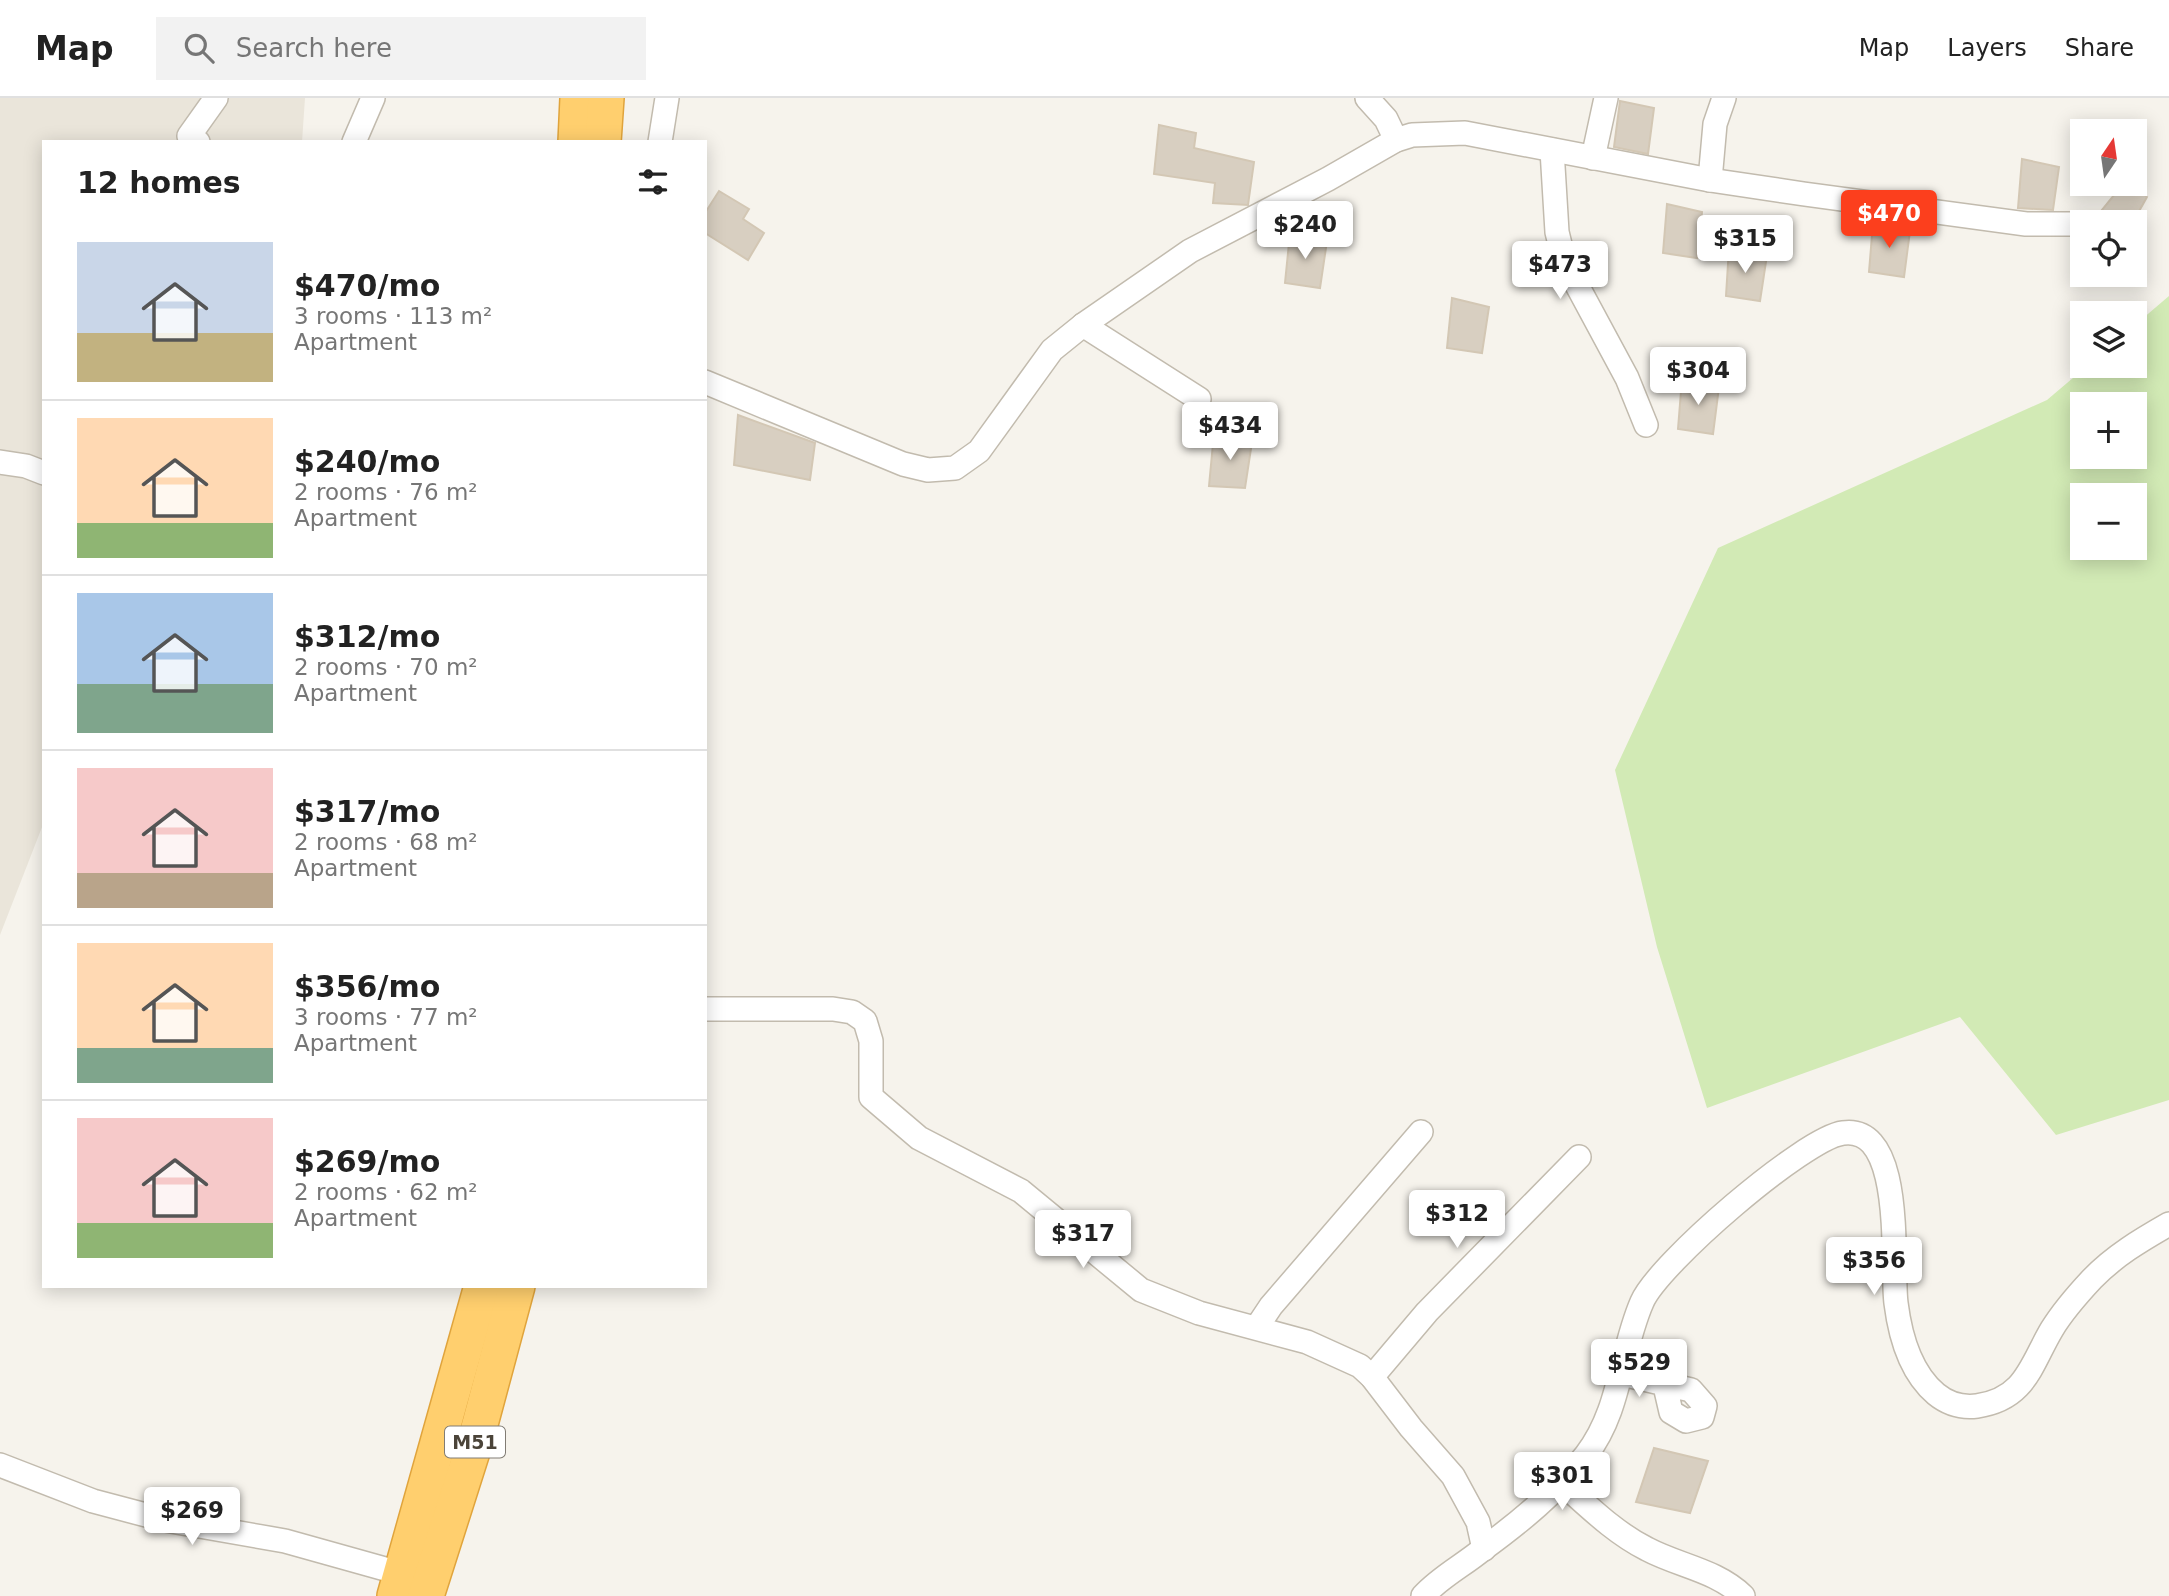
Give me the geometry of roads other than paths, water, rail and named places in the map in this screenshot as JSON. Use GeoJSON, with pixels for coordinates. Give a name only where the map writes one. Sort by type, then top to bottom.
{"type":"FeatureCollection","features":[{"type":"Feature","properties":{"kind":"highway"},"geometry":{"type":"LineString","coordinates":[[576,140],[578,98]]}},
{"type":"Feature","properties":{"kind":"highway"},"geometry":{"type":"LineString","coordinates":[[603,140],[606,98]]}},
{"type":"Feature","properties":{"kind":"highway","name":"M51"},"geometry":{"type":"LineString","coordinates":[[408,1589],[482,1288]]}},
{"type":"Feature","properties":{"kind":"highway","name":"M51"},"geometry":{"type":"LineString","coordinates":[[408,1589],[476,1439],[516,1288]]}},
{"type":"Feature","properties":{"kind":"street"},"geometry":{"type":"LineString","coordinates":[[195,140],[189,136],[216,98]]}},
{"type":"Feature","properties":{"kind":"street"},"geometry":{"type":"LineString","coordinates":[[355,140],[373,98]]}},
{"type":"Feature","properties":{"kind":"street"},"geometry":{"type":"LineString","coordinates":[[660,140],[667,98]]}},
{"type":"Feature","properties":{"kind":"street"},"geometry":{"type":"LineString","coordinates":[[1367,98],[1386,119],[1396,140]]}},
{"type":"Feature","properties":{"kind":"street"},"geometry":{"type":"LineString","coordinates":[[1594,158],[1606,98]]}},
{"type":"Feature","properties":{"kind":"street"},"geometry":{"type":"LineString","coordinates":[[1710,180],[1715,124],[1724,98]]}},
{"type":"Feature","properties":{"kind":"street"},"geometry":{"type":"LineString","coordinates":[[707,383],[903,464],[928,470],[955,468],[979,452],[1052,350],[1083,325],[1190,251],[1396,140],[1434,132],[1465,133],[1710,180],[2026,224],[2070,224]]}},
{"type":"Feature","properties":{"kind":"street"},"geometry":{"type":"LineString","coordinates":[[1552,150],[1557,232],[1564,261],[1627,378],[1646,425]]}},
{"type":"Feature","properties":{"kind":"street"},"geometry":{"type":"LineString","coordinates":[[1083,325],[1199,399]]}},
{"type":"Feature","properties":{"kind":"street"},"geometry":{"type":"LineString","coordinates":[[0,462],[26,466],[42,472]]}},
{"type":"Feature","properties":{"kind":"street"},"geometry":{"type":"LineString","coordinates":[[707,1009],[833,1009],[852,1012],[865,1021],[870,1041],[871,1097],[889,1115],[939,1149],[1021,1191],[1141,1290],[1199,1313],[1257,1327],[1336,1353],[1372,1377],[1411,1429],[1453,1476],[1478,1522],[1484,1549]]}},
{"type":"Feature","properties":{"kind":"street"},"geometry":{"type":"LineString","coordinates":[[1257,1327],[1270,1306],[1421,1132]]}},
{"type":"Feature","properties":{"kind":"street"},"geometry":{"type":"LineString","coordinates":[[1423,1596],[1562,1483],[1601,1432],[1622,1374],[1641,1303],[1663,1270],[1731,1208],[1813,1146],[1833,1135],[1855,1133],[1868,1139],[1883,1162],[1891,1196],[1896,1248],[1896,1302],[1903,1337],[1913,1366],[1928,1387],[1944,1401],[1959,1406],[1977,1406],[2015,1390],[2029,1375],[2053,1328],[2092,1279],[2139,1241],[2169,1224]]}},
{"type":"Feature","properties":{"kind":"street"},"geometry":{"type":"LineString","coordinates":[[1372,1377],[1427,1312],[1579,1157]]}},
{"type":"Feature","properties":{"kind":"street"},"geometry":{"type":"LineString","coordinates":[[1622,1374],[1638,1376],[1665,1386]]}},
{"type":"Feature","properties":{"kind":"street"},"geometry":{"type":"LineString","coordinates":[[0,1465],[93,1501],[153,1517],[285,1541],[408,1589]]}},
{"type":"Feature","properties":{"kind":"street"},"geometry":{"type":"LineString","coordinates":[[1562,1483],[1623,1536],[1674,1562],[1726,1581],[1743,1596]]}}]}
